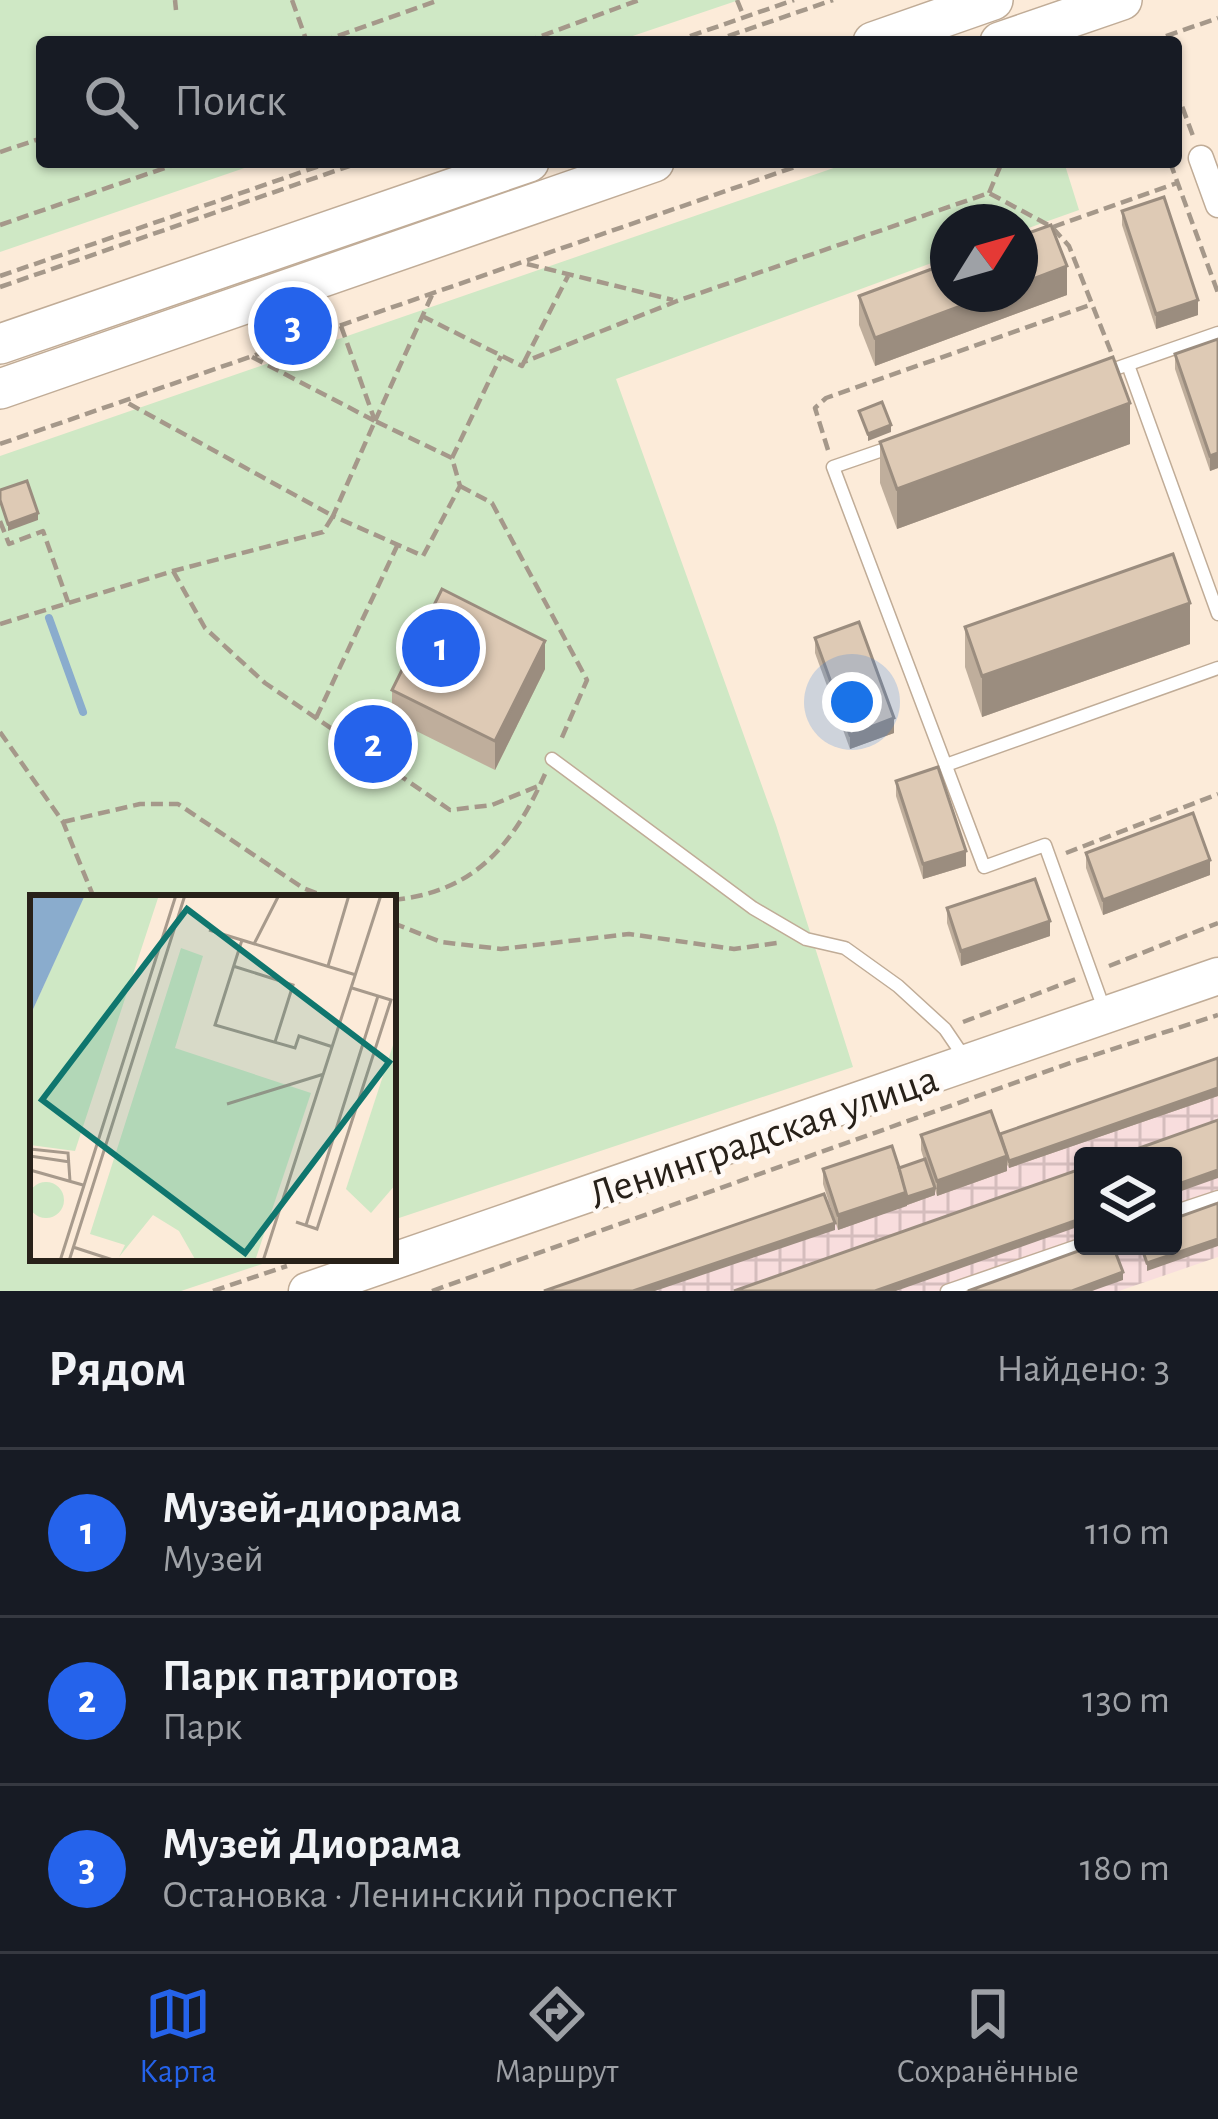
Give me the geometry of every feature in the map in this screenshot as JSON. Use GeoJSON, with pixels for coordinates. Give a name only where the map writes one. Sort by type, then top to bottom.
{"type":"FeatureCollection","features":[{"type":"Feature","properties":{"kind":"main road"},"geometry":{"type":"LineString","coordinates":[[890,36],[993,0]]}},
{"type":"Feature","properties":{"kind":"main road"},"geometry":{"type":"LineString","coordinates":[[1017,36],[1122,0]]}},
{"type":"Feature","properties":{"kind":"main road"},"geometry":{"type":"LineString","coordinates":[[0,344],[513,168]]}},
{"type":"Feature","properties":{"kind":"main road"},"geometry":{"type":"LineString","coordinates":[[0,389],[637,168]]}},
{"type":"Feature","properties":{"kind":"main road","name":"Ленинградская улица"},"geometry":{"type":"LineString","coordinates":[[396,1247],[967,1064],[1218,976]]}},
{"type":"Feature","properties":{"kind":"main road","name":"Ленинградская улица"},"geometry":{"type":"LineString","coordinates":[[299,1278],[352,1261]]}},
{"type":"Feature","properties":{"kind":"street"},"geometry":{"type":"LineString","coordinates":[[1201,158],[1218,206]]}},
{"type":"Feature","properties":{"kind":"lane"},"geometry":{"type":"LineString","coordinates":[[1095,376],[1218,333]]}},
{"type":"Feature","properties":{"kind":"lane"},"geometry":{"type":"LineString","coordinates":[[1123,366],[1218,614]]}},
{"type":"Feature","properties":{"kind":"lane"},"geometry":{"type":"LineString","coordinates":[[899,444],[833,467],[984,867],[1045,845],[1106,1015]]}},
{"type":"Feature","properties":{"kind":"lane"},"geometry":{"type":"LineString","coordinates":[[946,765],[1218,668]]}},
{"type":"Feature","properties":{"kind":"lane"},"geometry":{"type":"LineString","coordinates":[[552,759],[753,908],[806,939],[845,948],[898,986],[945,1029],[967,1064]]}},
{"type":"Feature","properties":{"kind":"lane"},"geometry":{"type":"LineString","coordinates":[[1182,1209],[1218,1197]]}},
{"type":"Feature","properties":{"kind":"lane"},"geometry":{"type":"LineString","coordinates":[[947,1291],[1074,1247]]}},
{"type":"Feature","properties":{"kind":"path"},"geometry":{"type":"LineString","coordinates":[[175,0],[176,10]]}},
{"type":"Feature","properties":{"kind":"path"},"geometry":{"type":"LineString","coordinates":[[292,0],[305,36]]}},
{"type":"Feature","properties":{"kind":"path"},"geometry":{"type":"LineString","coordinates":[[338,36],[439,0]]}},
{"type":"Feature","properties":{"kind":"path"},"geometry":{"type":"LineString","coordinates":[[541,36],[639,0]]}},
{"type":"Feature","properties":{"kind":"path"},"geometry":{"type":"LineString","coordinates":[[737,0],[744,17]]}},
{"type":"Feature","properties":{"kind":"path"},"geometry":{"type":"LineString","coordinates":[[690,36],[794,0]]}},
{"type":"Feature","properties":{"kind":"path"},"geometry":{"type":"LineString","coordinates":[[728,36],[833,0]]}},
{"type":"Feature","properties":{"kind":"path"},"geometry":{"type":"LineString","coordinates":[[1168,36],[1218,17]]}},
{"type":"Feature","properties":{"kind":"path"},"geometry":{"type":"LineString","coordinates":[[1182,106],[1201,158]]}},
{"type":"Feature","properties":{"kind":"path"},"geometry":{"type":"LineString","coordinates":[[0,152],[36,140]]}},
{"type":"Feature","properties":{"kind":"path"},"geometry":{"type":"LineString","coordinates":[[0,225],[165,168]]}},
{"type":"Feature","properties":{"kind":"path"},"geometry":{"type":"LineString","coordinates":[[0,276],[314,168]]}},
{"type":"Feature","properties":{"kind":"path"},"geometry":{"type":"LineString","coordinates":[[0,286],[344,168]]}},
{"type":"Feature","properties":{"kind":"path"},"geometry":{"type":"LineString","coordinates":[[0,444],[792,168]]}},
{"type":"Feature","properties":{"kind":"path"},"geometry":{"type":"LineString","coordinates":[[989,193],[999,168]]}},
{"type":"Feature","properties":{"kind":"path"},"geometry":{"type":"LineString","coordinates":[[1172,168],[1218,293]]}},
{"type":"Feature","properties":{"kind":"path"},"geometry":{"type":"LineString","coordinates":[[1052,227],[1177,182]]}},
{"type":"Feature","properties":{"kind":"path"},"geometry":{"type":"LineString","coordinates":[[524,362],[677,301],[989,193],[1052,227],[1069,246],[1123,366]]}},
{"type":"Feature","properties":{"kind":"path"},"geometry":{"type":"LineString","coordinates":[[521,263],[677,301]]}},
{"type":"Feature","properties":{"kind":"path"},"geometry":{"type":"LineString","coordinates":[[422,316],[522,366],[569,274]]}},
{"type":"Feature","properties":{"kind":"path"},"geometry":{"type":"LineString","coordinates":[[0,624],[323,532],[433,294]]}},
{"type":"Feature","properties":{"kind":"path"},"geometry":{"type":"LineString","coordinates":[[833,467],[815,407],[826,398],[1094,304]]}},
{"type":"Feature","properties":{"kind":"path"},"geometry":{"type":"LineString","coordinates":[[341,326],[375,421]]}},
{"type":"Feature","properties":{"kind":"path"},"geometry":{"type":"LineString","coordinates":[[124,401],[333,516],[423,556],[460,486],[452,458],[501,356]]}},
{"type":"Feature","properties":{"kind":"path"},"geometry":{"type":"LineString","coordinates":[[251,357],[452,458]]}},
{"type":"Feature","properties":{"kind":"path"},"geometry":{"type":"LineString","coordinates":[[396,900],[469,880],[508,842],[540,785],[587,680],[492,502],[460,486]]}},
{"type":"Feature","properties":{"kind":"path"},"geometry":{"type":"LineString","coordinates":[[0,521],[9,544],[43,531],[68,602]]}},
{"type":"Feature","properties":{"kind":"path"},"geometry":{"type":"LineString","coordinates":[[316,718],[398,544]]}},
{"type":"Feature","properties":{"kind":"path"},"geometry":{"type":"LineString","coordinates":[[172,572],[206,628],[266,683],[450,810],[491,806],[540,785]]}},
{"type":"Feature","properties":{"kind":"path"},"geometry":{"type":"LineString","coordinates":[[0,732],[63,822],[93,895]]}},
{"type":"Feature","properties":{"kind":"path"},"geometry":{"type":"LineString","coordinates":[[1050,860],[1218,794]]}},
{"type":"Feature","properties":{"kind":"path"},"geometry":{"type":"LineString","coordinates":[[63,822],[140,804],[178,804],[303,888],[321,895]]}},
{"type":"Feature","properties":{"kind":"path"},"geometry":{"type":"LineString","coordinates":[[945,1029],[1218,923]]}},
{"type":"Feature","properties":{"kind":"path"},"geometry":{"type":"LineString","coordinates":[[396,924],[441,942],[501,949],[629,934],[734,949],[806,939]]}},
{"type":"Feature","properties":{"kind":"path"},"geometry":{"type":"LineString","coordinates":[[432,1291],[1073,1062],[1218,1015]]}},
{"type":"Feature","properties":{"kind":"path"},"geometry":{"type":"LineString","coordinates":[[213,1291],[299,1278]]}},
{"type":"Feature","properties":{"kind":"shaded area"},"geometry":{"type":"Polygon","coordinates":[[[1218,1066],[1218,1257],[1119,1291],[566,1291],[1218,1066]]]}},
{"type":"Feature","properties":{"kind":"green space"},"geometry":{"type":"Polygon","coordinates":[[[0,0],[739,0],[633,36],[36,36],[36,168],[245,168],[0,252],[0,0]]]}},
{"type":"Feature","properties":{"kind":"green space"},"geometry":{"type":"Polygon","coordinates":[[[834,168],[1066,168],[1079,210],[1038,225],[1038,204],[930,204],[930,264],[616,379],[776,825],[853,1067],[396,1219],[396,895],[30,895],[30,1261],[271,1261],[181,1291],[0,1291],[0,456],[834,168]]]}},
{"type":"Feature","properties":{"kind":"building"},"geometry":{"type":"Polygon","coordinates":[[[1164,197],[1198,300],[1156,314],[1122,211],[1164,197]]]}},
{"type":"Feature","properties":{"kind":"building"},"geometry":{"type":"Polygon","coordinates":[[[1051,225],[1067,266],[1038,277],[1038,230],[1051,225]]]}},
{"type":"Feature","properties":{"kind":"building"},"geometry":{"type":"Polygon","coordinates":[[[930,270],[930,312],[945,312],[875,338],[859,296],[930,270]]]}},
{"type":"Feature","properties":{"kind":"building"},"geometry":{"type":"Polygon","coordinates":[[[1218,339],[1218,453],[1210,456],[1175,354],[1218,339]]]}},
{"type":"Feature","properties":{"kind":"building"},"geometry":{"type":"Polygon","coordinates":[[[1113,357],[1130,403],[897,489],[880,442],[1113,357]]]}},
{"type":"Feature","properties":{"kind":"building"},"geometry":{"type":"Polygon","coordinates":[[[882,402],[891,425],[868,434],[859,411],[882,402]]]}},
{"type":"Feature","properties":{"kind":"building"},"geometry":{"type":"Polygon","coordinates":[[[27,481],[38,513],[8,524],[0,490],[27,481]]]}},
{"type":"Feature","properties":{"kind":"building"},"geometry":{"type":"Polygon","coordinates":[[[1173,554],[1190,603],[982,676],[965,627],[1173,554]]]}},
{"type":"Feature","properties":{"kind":"building"},"geometry":{"type":"Polygon","coordinates":[[[442,589],[545,641],[495,741],[392,690],[442,589]]]}},
{"type":"Feature","properties":{"kind":"building"},"geometry":{"type":"Polygon","coordinates":[[[859,622],[894,718],[850,735],[815,638],[859,622]]]}},
{"type":"Feature","properties":{"kind":"building"},"geometry":{"type":"Polygon","coordinates":[[[938,767],[966,851],[923,864],[896,781],[938,767]]]}},
{"type":"Feature","properties":{"kind":"building"},"geometry":{"type":"Polygon","coordinates":[[[1193,813],[1210,860],[1103,900],[1086,853],[1193,813]]]}},
{"type":"Feature","properties":{"kind":"building"},"geometry":{"type":"Polygon","coordinates":[[[1035,879],[1050,921],[961,951],[947,908],[1035,879]]]}},
{"type":"Feature","properties":{"kind":"building"},"geometry":{"type":"Polygon","coordinates":[[[1218,1058],[1218,1088],[1009,1161],[1000,1134],[1218,1058]]]}},
{"type":"Feature","properties":{"kind":"building"},"geometry":{"type":"Polygon","coordinates":[[[991,1111],[1007,1156],[937,1181],[921,1135],[991,1111]]]}},
{"type":"Feature","properties":{"kind":"building"},"geometry":{"type":"Polygon","coordinates":[[[1218,1120],[1218,1170],[1182,1183],[1182,1147],[1142,1147],[1218,1120]]]}},
{"type":"Feature","properties":{"kind":"building"},"geometry":{"type":"Polygon","coordinates":[[[892,1146],[907,1192],[838,1215],[823,1169],[892,1146]]]}},
{"type":"Feature","properties":{"kind":"building"},"geometry":{"type":"Polygon","coordinates":[[[925,1159],[935,1188],[907,1197],[899,1168],[925,1159]]]}},
{"type":"Feature","properties":{"kind":"building"},"geometry":{"type":"Polygon","coordinates":[[[1074,1171],[1074,1221],[875,1291],[734,1291],[1074,1171]]]}},
{"type":"Feature","properties":{"kind":"building"},"geometry":{"type":"Polygon","coordinates":[[[824,1194],[835,1223],[633,1291],[544,1291],[824,1194]]]}},
{"type":"Feature","properties":{"kind":"building"},"geometry":{"type":"Polygon","coordinates":[[[1218,1203],[1218,1239],[1182,1251],[1182,1216],[1218,1203]]]}},
{"type":"Feature","properties":{"kind":"building"},"geometry":{"type":"Polygon","coordinates":[[[1074,1253],[1116,1255],[1123,1272],[1072,1291],[968,1291],[1074,1253]]]}},
{"type":"Feature","properties":{"kind":"building"},"geometry":{"type":"Polygon","coordinates":[[[1144,1255],[1171,1255],[1147,1263],[1144,1255]]]}},
{"type":"Feature","properties":{"kind":"waterway"},"geometry":{"type":"LineString","coordinates":[[49,618],[83,712]]}},
{"type":"Feature","properties":{"kind":"place","name":"Музей Диорама"},"geometry":{"type":"Point","coordinates":[293,326]}},
{"type":"Feature","properties":{"kind":"place","name":"Музей-диорама"},"geometry":{"type":"Point","coordinates":[441,648]}},
{"type":"Feature","properties":{"kind":"place","name":"Парк патриотов"},"geometry":{"type":"Point","coordinates":[373,744]}}]}
